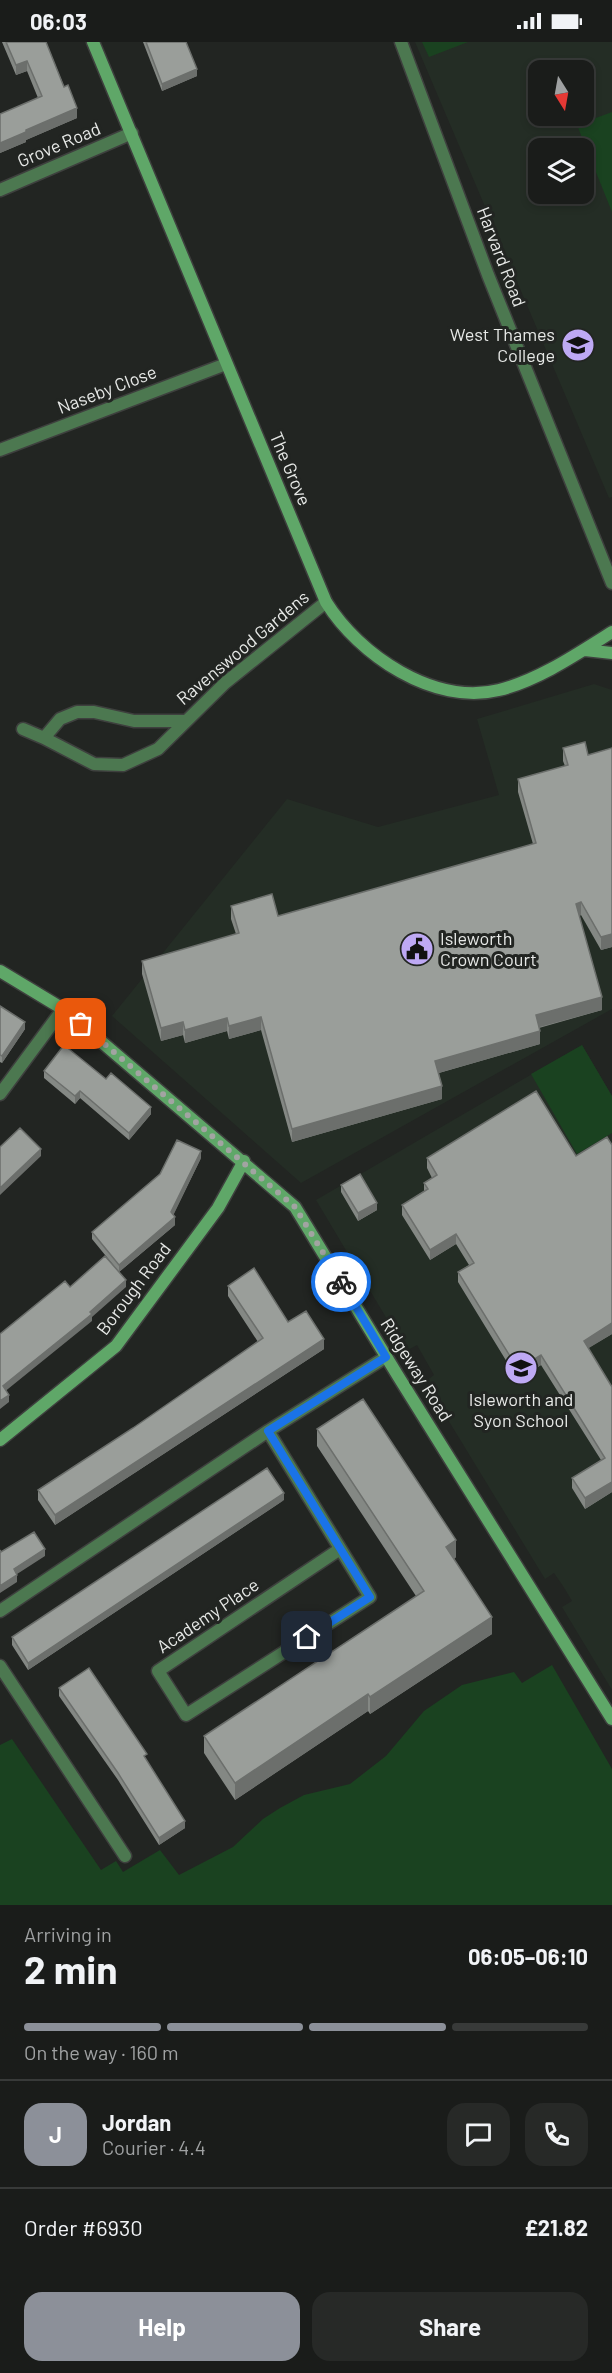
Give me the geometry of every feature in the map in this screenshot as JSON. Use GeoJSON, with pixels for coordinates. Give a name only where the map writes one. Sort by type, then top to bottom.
{"type":"FeatureCollection","features":[{"type":"Feature","properties":{"kind":"street","name":"The Grove"},"geometry":{"type":"LineString","coordinates":[[93,42],[326,602],[335,617],[364,646],[395,669],[427,685],[469,693],[498,690],[536,676],[585,650],[612,632]]}},
{"type":"Feature","properties":{"kind":"street","name":"Harvard Road"},"geometry":{"type":"LineString","coordinates":[[401,42],[488,275],[612,583]]}},
{"type":"Feature","properties":{"kind":"street","name":"Grove Road"},"geometry":{"type":"LineString","coordinates":[[0,190],[132,133]]}},
{"type":"Feature","properties":{"kind":"street","name":"Naseby Close"},"geometry":{"type":"LineString","coordinates":[[0,450],[226,364]]}},
{"type":"Feature","properties":{"kind":"street","name":"Ravenswood Gardens"},"geometry":{"type":"LineString","coordinates":[[22,729],[45,738],[93,764],[123,765],[158,748],[225,683],[326,602]]}},
{"type":"Feature","properties":{"kind":"street"},"geometry":{"type":"LineString","coordinates":[[585,650],[612,653]]}},
{"type":"Feature","properties":{"kind":"street","name":"Ravenswood Gardens"},"geometry":{"type":"LineString","coordinates":[[45,738],[60,719],[78,712],[94,712],[134,721],[184,721]]}},
{"type":"Feature","properties":{"kind":"street","name":"Ridgeway Road"},"geometry":{"type":"LineString","coordinates":[[0,971],[63,1009],[244,1161],[295,1207],[612,1719]]}},
{"type":"Feature","properties":{"kind":"street"},"geometry":{"type":"LineString","coordinates":[[0,1094],[63,1009]]}},
{"type":"Feature","properties":{"kind":"street","name":"Borough Road"},"geometry":{"type":"LineString","coordinates":[[0,1440],[116,1346],[218,1208],[244,1161]]}},
{"type":"Feature","properties":{"kind":"street"},"geometry":{"type":"LineString","coordinates":[[0,1611],[268,1431],[386,1357]]}},
{"type":"Feature","properties":{"kind":"street","name":"Academy Place"},"geometry":{"type":"LineString","coordinates":[[268,1431],[370,1597],[186,1715],[158,1671],[340,1549]]}},
{"type":"Feature","properties":{"kind":"street"},"geometry":{"type":"LineString","coordinates":[[0,1666],[125,1856]]}},
{"type":"Feature","properties":{"kind":"shaded area","name":"West Thames College"},"geometry":{"type":"Polygon","coordinates":[[[415,42],[612,42],[612,497],[609,498],[415,42]]]}},
{"type":"Feature","properties":{"kind":"shaded area"},"geometry":{"type":"Polygon","coordinates":[[[594,684],[612,690],[612,1009],[301,1183],[112,1016],[287,799],[378,827],[499,795],[477,719],[594,684]]]}},
{"type":"Feature","properties":{"kind":"shaded area","name":"Isleworth and Syon School"},"geometry":{"type":"Polygon","coordinates":[[[582,1045],[612,1096],[612,1690],[562,1607],[572,1601],[563,1586],[554,1573],[545,1579],[425,1382],[434,1375],[417,1345],[406,1351],[316,1200],[582,1045]]]}},
{"type":"Feature","properties":{"kind":"green space"},"geometry":{"type":"Polygon","coordinates":[[[422,42],[468,42],[429,57],[422,42]]]}},
{"type":"Feature","properties":{"kind":"green space"},"geometry":{"type":"Polygon","coordinates":[[[612,112],[612,212],[594,167],[594,138],[582,138],[577,126],[594,126],[594,119],[612,112]]]}},
{"type":"Feature","properties":{"kind":"green space"},"geometry":{"type":"Polygon","coordinates":[[[582,1045],[612,1096],[612,1133],[577,1154],[531,1074],[582,1045]]]}},
{"type":"Feature","properties":{"kind":"green space"},"geometry":{"type":"Polygon","coordinates":[[[552,1665],[612,1769],[612,1905],[0,1905],[0,1745],[12,1739],[101,1870],[116,1861],[123,1872],[160,1850],[179,1875],[233,1847],[263,1819],[304,1795],[350,1784],[386,1756],[424,1711],[462,1685],[514,1672],[522,1683],[552,1665]]]}},
{"type":"Feature","properties":{"kind":"building"},"geometry":{"type":"Polygon","coordinates":[[[6,42],[46,42],[64,87],[68,85],[77,108],[0,143],[0,114],[42,96],[27,61],[16,65],[6,42]]]}},
{"type":"Feature","properties":{"kind":"building"},"geometry":{"type":"Polygon","coordinates":[[[146,42],[186,42],[197,69],[162,84],[146,42]]]}},
{"type":"Feature","properties":{"kind":"building","name":"Isleworth Crown Court"},"geometry":{"type":"Polygon","coordinates":[[[585,742],[588,755],[612,748],[612,934],[601,937],[581,902],[576,904],[602,997],[536,1015],[540,1031],[435,1061],[442,1086],[292,1129],[261,1017],[229,1026],[227,1018],[185,1030],[183,1022],[161,1028],[142,961],[239,933],[231,906],[272,894],[278,916],[536,843],[518,779],[568,765],[563,748],[585,742]]]}},
{"type":"Feature","properties":{"kind":"building"},"geometry":{"type":"Polygon","coordinates":[[[0,1006],[25,1022],[2,1056],[0,1055],[0,1006]]]}},
{"type":"Feature","properties":{"kind":"building"},"geometry":{"type":"Polygon","coordinates":[[[64,1045],[106,1079],[111,1073],[151,1107],[129,1133],[80,1091],[75,1096],[44,1071],[64,1045]]]}},
{"type":"Feature","properties":{"kind":"building"},"geometry":{"type":"Polygon","coordinates":[[[536,1091],[576,1156],[607,1137],[612,1145],[612,1323],[584,1341],[612,1387],[612,1482],[585,1498],[572,1478],[605,1458],[541,1355],[518,1369],[458,1272],[474,1263],[456,1234],[430,1250],[402,1205],[428,1189],[424,1183],[437,1175],[427,1158],[536,1091]]]}},
{"type":"Feature","properties":{"kind":"building"},"geometry":{"type":"Polygon","coordinates":[[[20,1128],[41,1149],[0,1188],[0,1147],[20,1128]]]}},
{"type":"Feature","properties":{"kind":"building"},"geometry":{"type":"Polygon","coordinates":[[[177,1140],[201,1151],[171,1212],[175,1217],[119,1265],[92,1232],[160,1174],[177,1140]]]}},
{"type":"Feature","properties":{"kind":"building"},"geometry":{"type":"Polygon","coordinates":[[[360,1174],[377,1203],[358,1213],[341,1185],[360,1174]]]}},
{"type":"Feature","properties":{"kind":"building"},"geometry":{"type":"Polygon","coordinates":[[[105,1256],[126,1280],[90,1312],[92,1314],[3,1386],[9,1395],[0,1401],[0,1334],[65,1281],[70,1287],[105,1256]]]}},
{"type":"Feature","properties":{"kind":"building"},"geometry":{"type":"Polygon","coordinates":[[[254,1268],[288,1322],[306,1311],[324,1339],[55,1515],[38,1490],[133,1428],[263,1338],[228,1286],[254,1268]]]}},
{"type":"Feature","properties":{"kind":"building"},"geometry":{"type":"Polygon","coordinates":[[[363,1399],[456,1540],[446,1547],[492,1617],[370,1697],[368,1694],[235,1783],[204,1736],[424,1591],[317,1429],[363,1399]]]}},
{"type":"Feature","properties":{"kind":"building"},"geometry":{"type":"Polygon","coordinates":[[[267,1468],[284,1493],[28,1663],[12,1637],[267,1468]]]}},
{"type":"Feature","properties":{"kind":"building"},"geometry":{"type":"Polygon","coordinates":[[[34,1532],[45,1549],[14,1569],[17,1575],[0,1586],[0,1550],[1,1552],[34,1532]]]}},
{"type":"Feature","properties":{"kind":"building"},"geometry":{"type":"Polygon","coordinates":[[[89,1668],[147,1754],[144,1756],[185,1821],[159,1838],[118,1773],[59,1688],[89,1668]]]}},
{"type":"Feature","properties":{"kind":"way so far"},"geometry":{"type":"LineString","coordinates":[[81,1024],[244,1161],[295,1207],[341,1282]]}},
{"type":"Feature","properties":{"kind":"place","name":"West Thames College"},"geometry":{"type":"Point","coordinates":[578,345]}},
{"type":"Feature","properties":{"kind":"place","name":"Isleworth Crown Court"},"geometry":{"type":"Point","coordinates":[417,949]}},
{"type":"Feature","properties":{"kind":"place","name":"Isleworth and Syon School"},"geometry":{"type":"Point","coordinates":[521,1368]}},
{"type":"Feature","properties":{"kind":"route"},"geometry":{"type":"LineString","coordinates":[[307,1637],[370,1597],[268,1431],[386,1357],[341,1282]]}}]}
